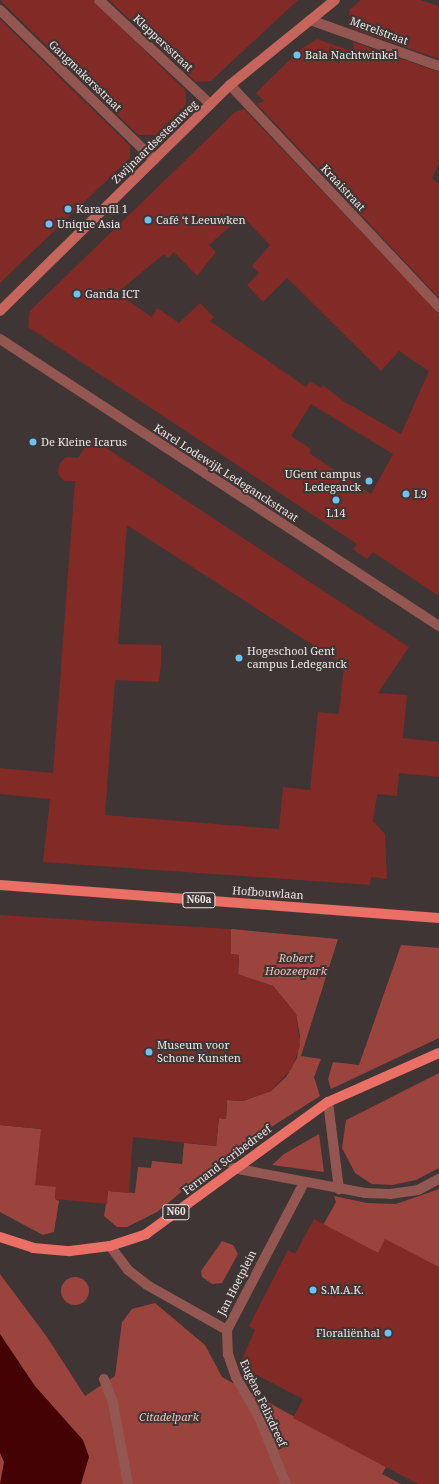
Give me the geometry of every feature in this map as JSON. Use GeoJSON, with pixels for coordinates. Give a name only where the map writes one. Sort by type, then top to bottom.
{"type":"FeatureCollection","features":[{"type":"Feature","properties":{"kind":"main road","name":"Hofbouwlaan"},"geometry":{"type":"LineString","coordinates":[[0,884],[439,918]]}},
{"type":"Feature","properties":{"kind":"main road","name":"N60"},"geometry":{"type":"LineString","coordinates":[[328,1102],[439,1053]]}},
{"type":"Feature","properties":{"kind":"main road","name":"Fernand Scribedreef"},"geometry":{"type":"LineString","coordinates":[[0,1237],[52,1250],[110,1246],[146,1234],[233,1168],[328,1102]]}},
{"type":"Feature","properties":{"kind":"street","name":"Kleppersstraat"},"geometry":{"type":"LineString","coordinates":[[99,0],[210,104]]}},
{"type":"Feature","properties":{"kind":"street","name":"Zwijnaardsesteenweg"},"geometry":{"type":"LineString","coordinates":[[0,311],[230,85],[336,0]]}},
{"type":"Feature","properties":{"kind":"street","name":"Gangmakersstraat"},"geometry":{"type":"LineString","coordinates":[[0,10],[154,160]]}},
{"type":"Feature","properties":{"kind":"street","name":"Merelstraat"},"geometry":{"type":"LineString","coordinates":[[310,20],[439,66]]}},
{"type":"Feature","properties":{"kind":"street","name":"Kraaistraat"},"geometry":{"type":"LineString","coordinates":[[230,85],[439,307]]}},
{"type":"Feature","properties":{"kind":"street","name":"Karel Lodewijk Ledeganckstraat"},"geometry":{"type":"LineString","coordinates":[[0,339],[439,626]]}},
{"type":"Feature","properties":{"kind":"street"},"geometry":{"type":"LineString","coordinates":[[328,1102],[340,1189]]}},
{"type":"Feature","properties":{"kind":"street"},"geometry":{"type":"LineString","coordinates":[[233,1168],[340,1189],[390,1194],[418,1190],[439,1180]]}},
{"type":"Feature","properties":{"kind":"street","name":"Jan Hoetplein"},"geometry":{"type":"LineString","coordinates":[[110,1246],[128,1270],[146,1285],[227,1330],[304,1183]]}},
{"type":"Feature","properties":{"kind":"street","name":"Eugène Felixdreef"},"geometry":{"type":"LineString","coordinates":[[227,1330],[228,1354],[236,1377],[259,1417],[286,1484]]}},
{"type":"Feature","properties":{"kind":"street"},"geometry":{"type":"LineString","coordinates":[[104,1379],[112,1403],[128,1484]]}},
{"type":"Feature","properties":{"kind":"green space","name":"Robert Hoozeepark"},"geometry":{"type":"Polygon","coordinates":[[[231,929],[338,939],[301,1056],[321,1059],[314,1077],[320,1096],[224,1157],[157,1212],[127,1227],[117,1227],[104,1216],[108,1191],[135,1193],[138,1167],[151,1168],[152,1161],[182,1164],[184,1143],[216,1146],[219,1118],[226,1119],[227,1100],[243,1101],[271,1091],[286,1077],[297,1058],[300,1036],[296,1014],[273,986],[238,975],[239,955],[231,954],[231,929]]]}},
{"type":"Feature","properties":{"kind":"green space"},"geometry":{"type":"Polygon","coordinates":[[[401,945],[439,948],[439,1038],[331,1089],[328,1079],[333,1062],[359,1065],[401,945]]]}},
{"type":"Feature","properties":{"kind":"green space"},"geometry":{"type":"Polygon","coordinates":[[[439,1073],[439,1168],[416,1180],[392,1185],[372,1184],[355,1173],[342,1148],[346,1120],[439,1073]]]}},
{"type":"Feature","properties":{"kind":"green space"},"geometry":{"type":"Polygon","coordinates":[[[0,1125],[41,1129],[56,1187],[55,1199],[59,1201],[54,1232],[43,1235],[0,1212],[0,1125]]]}},
{"type":"Feature","properties":{"kind":"green space"},"geometry":{"type":"Polygon","coordinates":[[[319,1134],[324,1172],[272,1165],[284,1154],[319,1134]]]}},
{"type":"Feature","properties":{"kind":"green space"},"geometry":{"type":"Polygon","coordinates":[[[439,1189],[439,1267],[378,1253],[323,1225],[336,1202],[334,1196],[367,1203],[396,1204],[439,1189]]]}},
{"type":"Feature","properties":{"kind":"green space"},"geometry":{"type":"Polygon","coordinates":[[[222,1241],[233,1245],[238,1254],[222,1283],[212,1284],[202,1277],[201,1271],[222,1241]]]}},
{"type":"Feature","properties":{"kind":"green space","name":"Citadelpark"},"geometry":{"type":"Polygon","coordinates":[[[0,1274],[47,1337],[85,1396],[115,1376],[122,1322],[132,1309],[155,1303],[205,1345],[222,1377],[386,1467],[382,1474],[401,1484],[0,1484],[0,1274]]]}},
{"type":"Feature","properties":{"kind":"green space"},"geometry":{"type":"Polygon","coordinates":[[[75,1277],[85,1281],[89,1291],[85,1301],[75,1305],[65,1301],[61,1291],[65,1281],[75,1277]]]}},
{"type":"Feature","properties":{"kind":"shaded area"},"geometry":{"type":"Polygon","coordinates":[[[0,1334],[35,1386],[83,1440],[89,1457],[81,1484],[0,1484],[4,1462],[0,1453],[0,1334]]]}},
{"type":"Feature","properties":{"kind":"building"},"geometry":{"type":"Polygon","coordinates":[[[0,0],[93,0],[186,91],[186,105],[155,135],[138,135],[0,0]]]}},
{"type":"Feature","properties":{"kind":"building"},"geometry":{"type":"Polygon","coordinates":[[[109,0],[298,0],[211,81],[196,82],[109,0]]]}},
{"type":"Feature","properties":{"kind":"building"},"geometry":{"type":"Polygon","coordinates":[[[361,0],[420,0],[439,6],[439,59],[351,28],[349,10],[361,0]]]}},
{"type":"Feature","properties":{"kind":"building"},"geometry":{"type":"Polygon","coordinates":[[[0,19],[130,146],[130,158],[0,283],[0,19]]]}},
{"type":"Feature","properties":{"kind":"building"},"geometry":{"type":"Polygon","coordinates":[[[317,39],[354,52],[353,42],[439,72],[439,163],[432,178],[439,184],[439,298],[257,104],[264,101],[256,93],[301,49],[317,39]]]}},
{"type":"Feature","properties":{"kind":"building"},"geometry":{"type":"Polygon","coordinates":[[[244,109],[439,313],[439,596],[373,552],[367,559],[353,549],[357,544],[28,327],[30,311],[235,112],[244,109]],[[242,216],[209,245],[216,252],[197,276],[174,252],[168,258],[164,254],[117,293],[152,317],[157,308],[179,323],[200,303],[214,317],[210,321],[306,387],[310,381],[321,388],[323,385],[343,401],[401,434],[429,371],[399,351],[381,371],[287,278],[263,302],[247,285],[259,273],[252,266],[270,245],[242,216]],[[311,404],[291,436],[311,449],[309,453],[371,494],[393,454],[311,404]]]}},
{"type":"Feature","properties":{"kind":"building"},"geometry":{"type":"Polygon","coordinates":[[[91,438],[409,647],[378,693],[407,695],[403,738],[439,742],[439,777],[399,773],[397,796],[377,794],[373,821],[385,834],[387,879],[371,877],[370,885],[43,862],[50,799],[0,794],[0,768],[53,773],[75,481],[64,481],[58,474],[59,464],[66,457],[78,458],[91,438]],[[127,525],[118,644],[161,645],[161,663],[159,682],[115,680],[105,815],[279,829],[283,787],[310,790],[318,712],[339,714],[344,665],[127,525]]]}},
{"type":"Feature","properties":{"kind":"building","name":"Museum voor Schone Kunsten"},"geometry":{"type":"Polygon","coordinates":[[[0,915],[231,929],[231,954],[239,955],[238,974],[273,986],[296,1014],[300,1046],[292,1068],[271,1091],[243,1101],[227,1100],[226,1119],[219,1118],[216,1146],[133,1137],[129,1193],[108,1191],[107,1204],[55,1199],[56,1187],[35,1185],[41,1129],[0,1125],[0,915]]]}},
{"type":"Feature","properties":{"kind":"building","name":"Floraliënhal"},"geometry":{"type":"Polygon","coordinates":[[[314,1219],[378,1253],[385,1239],[439,1267],[439,1484],[418,1484],[293,1418],[303,1399],[239,1366],[255,1330],[249,1326],[288,1250],[295,1254],[314,1219]]]}},
{"type":"Feature","properties":{"kind":"place","name":"Bala Nachtwinkel"},"geometry":{"type":"Point","coordinates":[297,55]}},
{"type":"Feature","properties":{"kind":"place","name":"Karanfil 1"},"geometry":{"type":"Point","coordinates":[68,209]}},
{"type":"Feature","properties":{"kind":"place","name":"Café ‘t Leeuwken"},"geometry":{"type":"Point","coordinates":[148,220]}},
{"type":"Feature","properties":{"kind":"place","name":"Unique Asia"},"geometry":{"type":"Point","coordinates":[49,224]}},
{"type":"Feature","properties":{"kind":"place","name":"Ganda ICT"},"geometry":{"type":"Point","coordinates":[77,294]}},
{"type":"Feature","properties":{"kind":"place","name":"De Kleine Icarus"},"geometry":{"type":"Point","coordinates":[33,442]}},
{"type":"Feature","properties":{"kind":"place","name":"UGent campus Ledeganck"},"geometry":{"type":"Point","coordinates":[369,481]}},
{"type":"Feature","properties":{"kind":"place","name":"L9"},"geometry":{"type":"Point","coordinates":[406,494]}},
{"type":"Feature","properties":{"kind":"place","name":"L14"},"geometry":{"type":"Point","coordinates":[336,500]}},
{"type":"Feature","properties":{"kind":"place","name":"Hogeschool Gent campus Ledeganck"},"geometry":{"type":"Point","coordinates":[239,658]}},
{"type":"Feature","properties":{"kind":"place","name":"Museum voor Schone Kunsten"},"geometry":{"type":"Point","coordinates":[149,1052]}},
{"type":"Feature","properties":{"kind":"place","name":"S.M.A.K."},"geometry":{"type":"Point","coordinates":[313,1290]}},
{"type":"Feature","properties":{"kind":"place","name":"Floraliënhal"},"geometry":{"type":"Point","coordinates":[388,1333]}}]}
